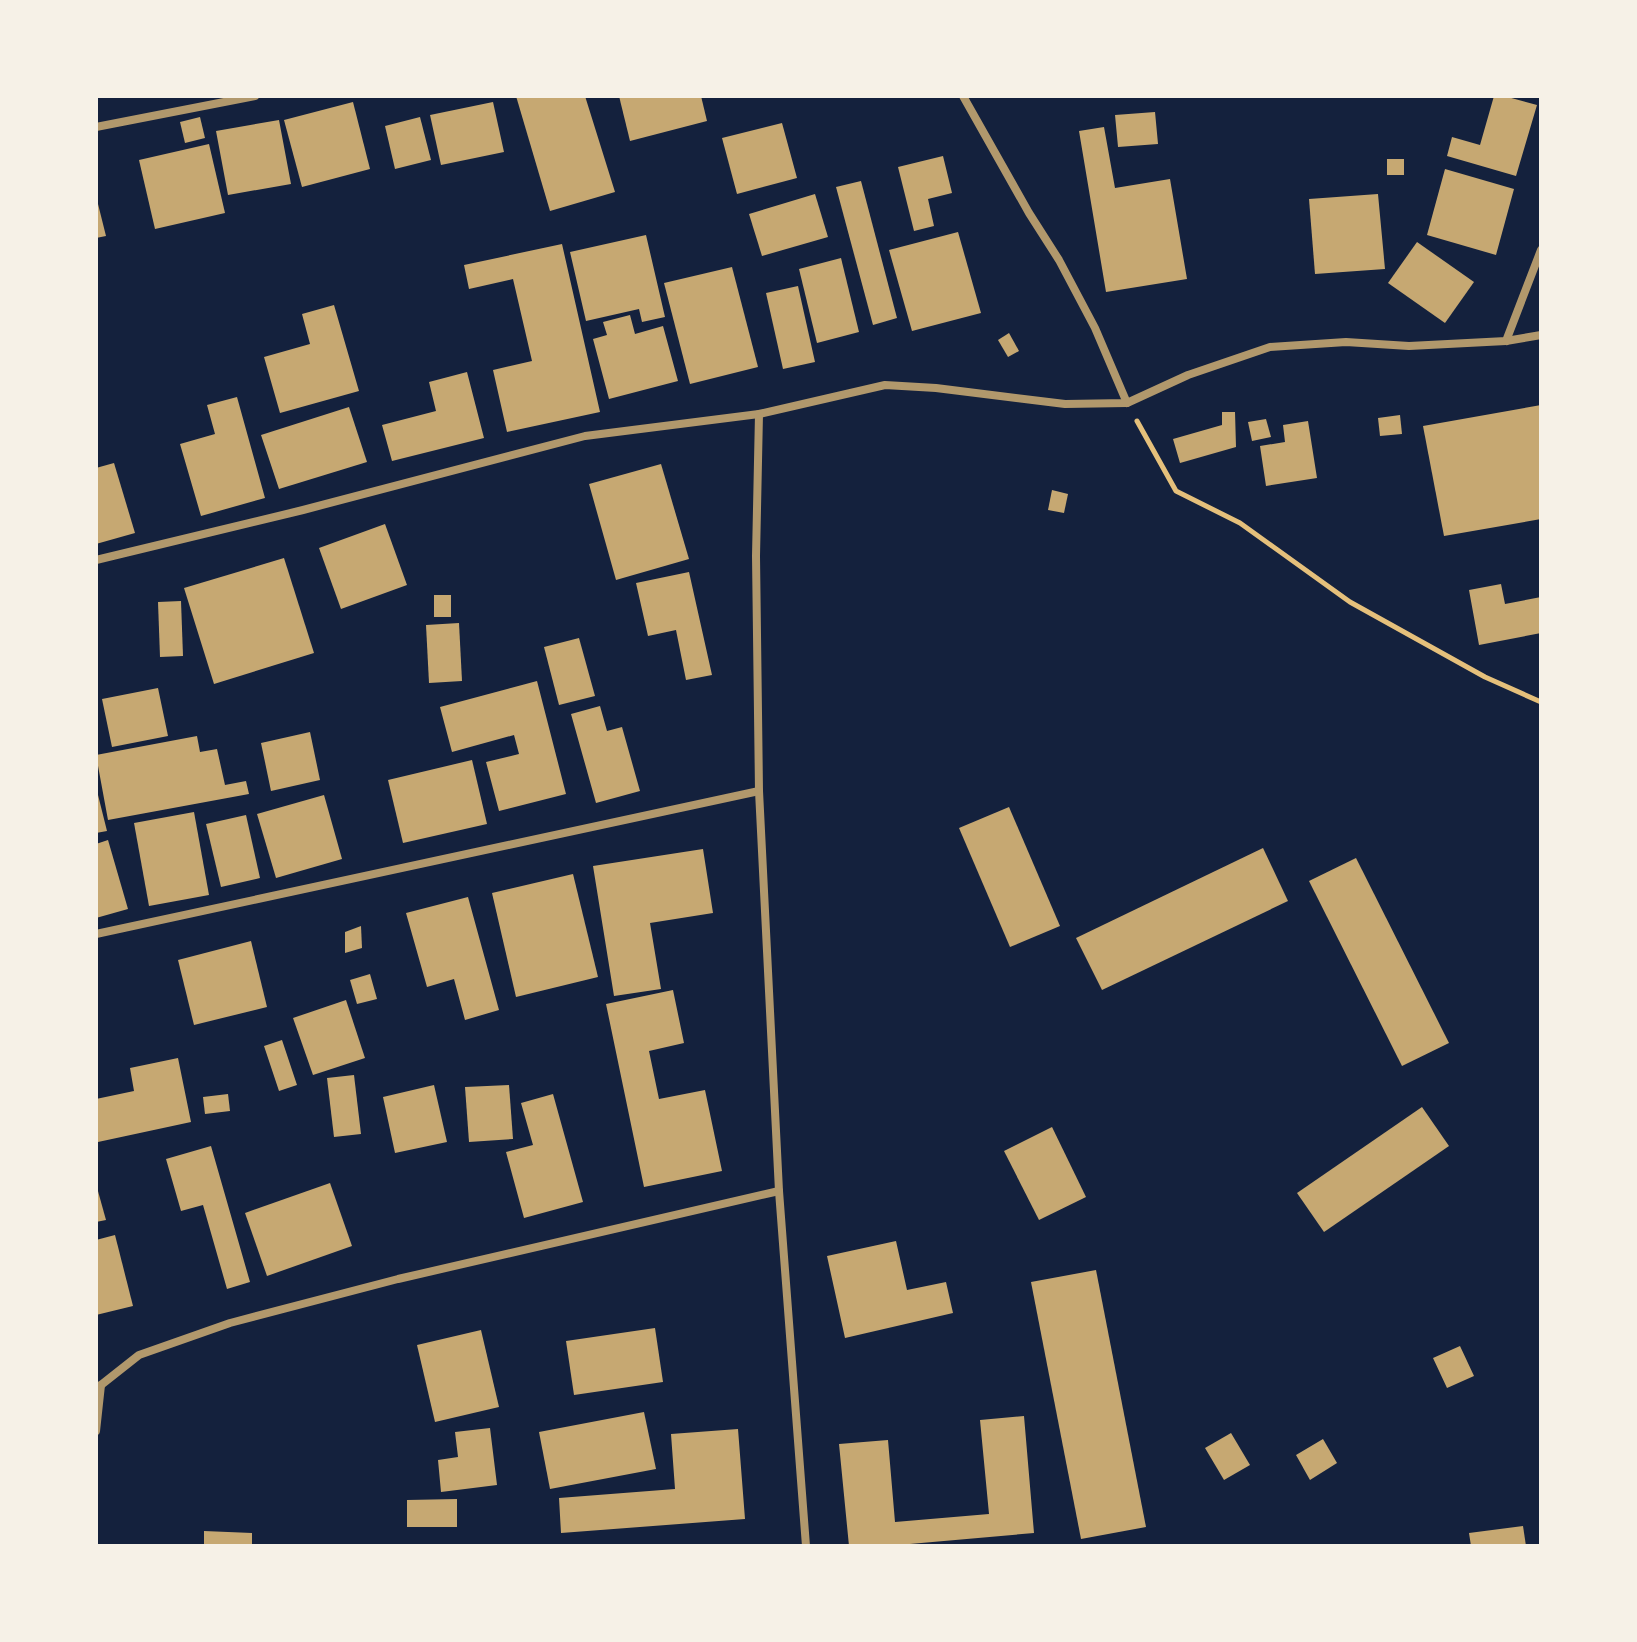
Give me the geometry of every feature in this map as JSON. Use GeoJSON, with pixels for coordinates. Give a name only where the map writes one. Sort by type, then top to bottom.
{"type":"FeatureCollection","features":[{"type":"Feature","properties":{"kind":"street"},"geometry":{"type":"LineString","coordinates":[[96,127],[255,96]]}},
{"type":"Feature","properties":{"kind":"street"},"geometry":{"type":"LineString","coordinates":[[963,96],[1059,260],[1095,328],[1127,403]]}},
{"type":"Feature","properties":{"kind":"street"},"geometry":{"type":"LineString","coordinates":[[1506,341],[1541,250]]}},
{"type":"Feature","properties":{"kind":"street"},"geometry":{"type":"LineString","coordinates":[[96,560],[303,510],[585,436],[759,414],[885,385],[1065,404],[1127,403],[1188,375],[1270,347],[1346,342],[1409,346],[1506,341],[1541,335]]}},
{"type":"Feature","properties":{"kind":"street"},"geometry":{"type":"LineString","coordinates":[[759,414],[756,556],[759,791],[779,1191],[806,1546]]}},
{"type":"Feature","properties":{"kind":"street"},"geometry":{"type":"LineString","coordinates":[[96,934],[759,791]]}},
{"type":"Feature","properties":{"kind":"street"},"geometry":{"type":"LineString","coordinates":[[96,1431],[99,1385],[139,1355],[230,1323],[398,1279],[779,1191]]}},
{"type":"Feature","properties":{"kind":"path"},"geometry":{"type":"LineString","coordinates":[[1127,403],[1176,491],[1240,523],[1350,602],[1485,677],[1541,702]]}},
{"type":"Feature","properties":{"kind":"building"},"geometry":{"type":"Polygon","coordinates":[[[516,96],[585,96],[615,192],[550,211],[516,96]]]}},
{"type":"Feature","properties":{"kind":"building"},"geometry":{"type":"Polygon","coordinates":[[[619,96],[701,96],[707,121],[630,141],[619,96]]]}},
{"type":"Feature","properties":{"kind":"building"},"geometry":{"type":"Polygon","coordinates":[[[1494,96],[1537,105],[1516,176],[1447,156],[1452,137],[1480,145],[1494,96]]]}},
{"type":"Feature","properties":{"kind":"building"},"geometry":{"type":"Polygon","coordinates":[[[353,102],[370,169],[302,187],[284,120],[353,102]]]}},
{"type":"Feature","properties":{"kind":"building"},"geometry":{"type":"Polygon","coordinates":[[[493,102],[504,152],[441,165],[430,115],[493,102]]]}},
{"type":"Feature","properties":{"kind":"building"},"geometry":{"type":"Polygon","coordinates":[[[1155,112],[1158,144],[1118,147],[1115,115],[1155,112]]]}},
{"type":"Feature","properties":{"kind":"building"},"geometry":{"type":"Polygon","coordinates":[[[200,117],[205,138],[185,143],[180,122],[200,117]]]}},
{"type":"Feature","properties":{"kind":"building"},"geometry":{"type":"Polygon","coordinates":[[[420,117],[431,160],[395,169],[385,126],[420,117]]]}},
{"type":"Feature","properties":{"kind":"building"},"geometry":{"type":"Polygon","coordinates":[[[279,120],[291,184],[228,195],[216,131],[279,120]]]}},
{"type":"Feature","properties":{"kind":"building"},"geometry":{"type":"Polygon","coordinates":[[[782,123],[797,178],[737,194],[722,138],[782,123]]]}},
{"type":"Feature","properties":{"kind":"building"},"geometry":{"type":"Polygon","coordinates":[[[1104,127],[1115,188],[1170,179],[1187,279],[1106,292],[1079,131],[1104,127]]]}},
{"type":"Feature","properties":{"kind":"building"},"geometry":{"type":"Polygon","coordinates":[[[209,144],[225,213],[155,229],[139,160],[209,144]]]}},
{"type":"Feature","properties":{"kind":"building"},"geometry":{"type":"Polygon","coordinates":[[[943,156],[952,193],[928,199],[934,226],[914,231],[898,167],[943,156]]]}},
{"type":"Feature","properties":{"kind":"building"},"geometry":{"type":"Polygon","coordinates":[[[1387,159],[1404,159],[1404,175],[1387,175],[1387,159]]]}},
{"type":"Feature","properties":{"kind":"building"},"geometry":{"type":"Polygon","coordinates":[[[1445,169],[1514,189],[1496,255],[1427,235],[1445,169]]]}},
{"type":"Feature","properties":{"kind":"building"},"geometry":{"type":"Polygon","coordinates":[[[861,181],[897,318],[873,325],[836,187],[861,181]]]}},
{"type":"Feature","properties":{"kind":"building"},"geometry":{"type":"Polygon","coordinates":[[[815,194],[828,237],[762,256],[749,214],[815,194]]]}},
{"type":"Feature","properties":{"kind":"building"},"geometry":{"type":"Polygon","coordinates":[[[1378,194],[1385,269],[1315,274],[1309,199],[1378,194]]]}},
{"type":"Feature","properties":{"kind":"building"},"geometry":{"type":"Polygon","coordinates":[[[96,196],[106,236],[96,238],[96,196]]]}},
{"type":"Feature","properties":{"kind":"building"},"geometry":{"type":"Polygon","coordinates":[[[958,232],[981,313],[912,331],[889,250],[958,232]]]}},
{"type":"Feature","properties":{"kind":"building"},"geometry":{"type":"Polygon","coordinates":[[[646,235],[665,317],[642,322],[639,309],[586,321],[570,252],[646,235]]]}},
{"type":"Feature","properties":{"kind":"building"},"geometry":{"type":"Polygon","coordinates":[[[1417,242],[1474,282],[1445,323],[1388,283],[1417,242]]]}},
{"type":"Feature","properties":{"kind":"building"},"geometry":{"type":"Polygon","coordinates":[[[562,244],[600,412],[507,432],[493,370],[532,361],[513,279],[469,289],[464,265],[562,244]]]}},
{"type":"Feature","properties":{"kind":"building"},"geometry":{"type":"Polygon","coordinates":[[[841,258],[859,332],[817,343],[799,269],[841,258]]]}},
{"type":"Feature","properties":{"kind":"building"},"geometry":{"type":"Polygon","coordinates":[[[732,267],[758,367],[690,384],[664,283],[732,267]]]}},
{"type":"Feature","properties":{"kind":"building"},"geometry":{"type":"Polygon","coordinates":[[[798,286],[815,362],[783,369],[766,293],[798,286]]]}},
{"type":"Feature","properties":{"kind":"building"},"geometry":{"type":"Polygon","coordinates":[[[334,305],[359,391],[280,413],[264,357],[310,344],[302,314],[334,305]]]}},
{"type":"Feature","properties":{"kind":"building"},"geometry":{"type":"Polygon","coordinates":[[[630,315],[635,334],[663,326],[678,381],[609,399],[593,339],[607,335],[603,322],[630,315]]]}},
{"type":"Feature","properties":{"kind":"building"},"geometry":{"type":"Polygon","coordinates":[[[1009,333],[1019,351],[1008,357],[998,340],[1009,333]]]}},
{"type":"Feature","properties":{"kind":"building"},"geometry":{"type":"Polygon","coordinates":[[[467,372],[484,438],[392,461],[382,425],[436,411],[429,382],[467,372]]]}},
{"type":"Feature","properties":{"kind":"building"},"geometry":{"type":"Polygon","coordinates":[[[237,397],[265,498],[201,516],[180,444],[215,434],[207,405],[237,397]]]}},
{"type":"Feature","properties":{"kind":"building"},"geometry":{"type":"Polygon","coordinates":[[[1541,405],[1541,519],[1444,536],[1423,426],[1541,405]]]}},
{"type":"Feature","properties":{"kind":"building"},"geometry":{"type":"Polygon","coordinates":[[[349,407],[367,462],[279,489],[261,435],[349,407]]]}},
{"type":"Feature","properties":{"kind":"building"},"geometry":{"type":"Polygon","coordinates":[[[1222,412],[1235,412],[1236,447],[1180,463],[1173,439],[1222,425],[1222,412]]]}},
{"type":"Feature","properties":{"kind":"building"},"geometry":{"type":"Polygon","coordinates":[[[1400,415],[1402,434],[1380,436],[1378,418],[1400,415]]]}},
{"type":"Feature","properties":{"kind":"building"},"geometry":{"type":"Polygon","coordinates":[[[1266,419],[1271,437],[1252,441],[1248,422],[1266,419]]]}},
{"type":"Feature","properties":{"kind":"building"},"geometry":{"type":"Polygon","coordinates":[[[1308,421],[1317,478],[1266,486],[1260,446],[1285,442],[1283,425],[1308,421]]]}},
{"type":"Feature","properties":{"kind":"building"},"geometry":{"type":"Polygon","coordinates":[[[114,463],[135,533],[96,544],[96,468],[114,463]]]}},
{"type":"Feature","properties":{"kind":"building"},"geometry":{"type":"Polygon","coordinates":[[[661,464],[689,559],[616,580],[589,484],[661,464]]]}},
{"type":"Feature","properties":{"kind":"building"},"geometry":{"type":"Polygon","coordinates":[[[1052,490],[1068,494],[1064,513],[1048,510],[1052,490]]]}},
{"type":"Feature","properties":{"kind":"building"},"geometry":{"type":"Polygon","coordinates":[[[385,524],[407,585],[341,609],[319,548],[385,524]]]}},
{"type":"Feature","properties":{"kind":"building"},"geometry":{"type":"Polygon","coordinates":[[[284,558],[314,653],[214,684],[184,588],[284,558]]]}},
{"type":"Feature","properties":{"kind":"building"},"geometry":{"type":"Polygon","coordinates":[[[689,572],[712,675],[686,680],[676,630],[648,636],[636,583],[689,572]]]}},
{"type":"Feature","properties":{"kind":"building"},"geometry":{"type":"Polygon","coordinates":[[[1501,584],[1505,604],[1541,597],[1541,633],[1479,645],[1469,590],[1501,584]]]}},
{"type":"Feature","properties":{"kind":"building"},"geometry":{"type":"Polygon","coordinates":[[[434,595],[451,595],[451,617],[434,617],[434,595]]]}},
{"type":"Feature","properties":{"kind":"building"},"geometry":{"type":"Polygon","coordinates":[[[181,601],[183,656],[160,657],[158,602],[181,601]]]}},
{"type":"Feature","properties":{"kind":"building"},"geometry":{"type":"Polygon","coordinates":[[[459,623],[462,681],[429,683],[426,625],[459,623]]]}},
{"type":"Feature","properties":{"kind":"building"},"geometry":{"type":"Polygon","coordinates":[[[579,638],[595,696],[559,705],[544,647],[579,638]]]}},
{"type":"Feature","properties":{"kind":"building"},"geometry":{"type":"Polygon","coordinates":[[[537,681],[566,794],[499,811],[486,762],[519,754],[514,735],[452,752],[440,707],[537,681]]]}},
{"type":"Feature","properties":{"kind":"building"},"geometry":{"type":"Polygon","coordinates":[[[158,688],[168,736],[112,747],[102,699],[158,688]]]}},
{"type":"Feature","properties":{"kind":"building"},"geometry":{"type":"Polygon","coordinates":[[[600,706],[607,731],[622,727],[640,791],[596,803],[571,714],[600,706]]]}},
{"type":"Feature","properties":{"kind":"building"},"geometry":{"type":"Polygon","coordinates":[[[310,732],[320,780],[271,791],[261,743],[310,732]]]}},
{"type":"Feature","properties":{"kind":"building"},"geometry":{"type":"Polygon","coordinates":[[[197,736],[200,752],[217,749],[225,785],[246,781],[249,794],[108,820],[96,755],[197,736]]]}},
{"type":"Feature","properties":{"kind":"building"},"geometry":{"type":"Polygon","coordinates":[[[472,760],[487,824],[403,843],[388,780],[472,760]]]}},
{"type":"Feature","properties":{"kind":"building"},"geometry":{"type":"Polygon","coordinates":[[[96,787],[107,831],[96,833],[96,787]]]}},
{"type":"Feature","properties":{"kind":"building"},"geometry":{"type":"Polygon","coordinates":[[[324,795],[342,859],[276,878],[257,814],[324,795]]]}},
{"type":"Feature","properties":{"kind":"building"},"geometry":{"type":"Polygon","coordinates":[[[1009,807],[1060,926],[1010,947],[959,828],[1009,807]]]}},
{"type":"Feature","properties":{"kind":"building"},"geometry":{"type":"Polygon","coordinates":[[[194,812],[209,895],[149,906],[134,823],[194,812]]]}},
{"type":"Feature","properties":{"kind":"building"},"geometry":{"type":"Polygon","coordinates":[[[246,815],[260,878],[221,887],[206,824],[246,815]]]}},
{"type":"Feature","properties":{"kind":"building"},"geometry":{"type":"Polygon","coordinates":[[[108,840],[128,909],[96,918],[96,844],[108,840]]]}},
{"type":"Feature","properties":{"kind":"building"},"geometry":{"type":"Polygon","coordinates":[[[1263,848],[1288,901],[1102,990],[1076,938],[1263,848]]]}},
{"type":"Feature","properties":{"kind":"building"},"geometry":{"type":"Polygon","coordinates":[[[703,849],[713,913],[650,923],[661,989],[614,996],[593,866],[703,849]]]}},
{"type":"Feature","properties":{"kind":"building"},"geometry":{"type":"Polygon","coordinates":[[[1356,858],[1449,1043],[1402,1066],[1309,881],[1356,858]]]}},
{"type":"Feature","properties":{"kind":"building"},"geometry":{"type":"Polygon","coordinates":[[[573,874],[598,977],[516,997],[492,893],[573,874]]]}},
{"type":"Feature","properties":{"kind":"building"},"geometry":{"type":"Polygon","coordinates":[[[468,897],[499,1010],[465,1020],[454,979],[427,987],[406,913],[468,897]]]}},
{"type":"Feature","properties":{"kind":"building"},"geometry":{"type":"Polygon","coordinates":[[[361,926],[362,948],[345,953],[345,932],[361,926]]]}},
{"type":"Feature","properties":{"kind":"building"},"geometry":{"type":"Polygon","coordinates":[[[251,941],[267,1007],[194,1025],[178,960],[251,941]]]}},
{"type":"Feature","properties":{"kind":"building"},"geometry":{"type":"Polygon","coordinates":[[[370,974],[377,999],[357,1004],[350,980],[370,974]]]}},
{"type":"Feature","properties":{"kind":"building"},"geometry":{"type":"Polygon","coordinates":[[[673,990],[684,1043],[649,1051],[659,1099],[705,1090],[722,1171],[644,1187],[606,1004],[673,990]]]}},
{"type":"Feature","properties":{"kind":"building"},"geometry":{"type":"Polygon","coordinates":[[[346,1000],[365,1058],[313,1075],[293,1018],[346,1000]]]}},
{"type":"Feature","properties":{"kind":"building"},"geometry":{"type":"Polygon","coordinates":[[[282,1040],[297,1085],[279,1091],[264,1046],[282,1040]]]}},
{"type":"Feature","properties":{"kind":"building"},"geometry":{"type":"Polygon","coordinates":[[[178,1058],[191,1122],[98,1142],[96,1099],[134,1091],[130,1068],[178,1058]]]}},
{"type":"Feature","properties":{"kind":"building"},"geometry":{"type":"Polygon","coordinates":[[[354,1075],[361,1134],[334,1137],[327,1078],[354,1075]]]}},
{"type":"Feature","properties":{"kind":"building"},"geometry":{"type":"Polygon","coordinates":[[[434,1085],[447,1142],[395,1153],[383,1097],[434,1085]]]}},
{"type":"Feature","properties":{"kind":"building"},"geometry":{"type":"Polygon","coordinates":[[[509,1085],[513,1139],[469,1142],[465,1087],[509,1085]]]}},
{"type":"Feature","properties":{"kind":"building"},"geometry":{"type":"Polygon","coordinates":[[[228,1094],[230,1111],[205,1114],[203,1097],[228,1094]]]}},
{"type":"Feature","properties":{"kind":"building"},"geometry":{"type":"Polygon","coordinates":[[[553,1094],[583,1202],[524,1218],[506,1152],[533,1145],[521,1103],[553,1094]]]}},
{"type":"Feature","properties":{"kind":"building"},"geometry":{"type":"Polygon","coordinates":[[[1422,1107],[1449,1146],[1324,1232],[1297,1193],[1422,1107]]]}},
{"type":"Feature","properties":{"kind":"building"},"geometry":{"type":"Polygon","coordinates":[[[1052,1127],[1086,1197],[1039,1220],[1004,1151],[1052,1127]]]}},
{"type":"Feature","properties":{"kind":"building"},"geometry":{"type":"Polygon","coordinates":[[[211,1146],[250,1282],[227,1289],[203,1205],[181,1211],[166,1159],[211,1146]]]}},
{"type":"Feature","properties":{"kind":"building"},"geometry":{"type":"Polygon","coordinates":[[[330,1183],[352,1246],[267,1276],[245,1213],[330,1183]]]}},
{"type":"Feature","properties":{"kind":"building"},"geometry":{"type":"Polygon","coordinates":[[[96,1184],[106,1220],[96,1222],[96,1184]]]}},
{"type":"Feature","properties":{"kind":"building"},"geometry":{"type":"Polygon","coordinates":[[[115,1235],[133,1306],[96,1315],[96,1240],[115,1235]]]}},
{"type":"Feature","properties":{"kind":"building"},"geometry":{"type":"Polygon","coordinates":[[[896,1241],[907,1290],[946,1282],[953,1313],[845,1338],[827,1256],[896,1241]]]}},
{"type":"Feature","properties":{"kind":"building"},"geometry":{"type":"Polygon","coordinates":[[[1096,1270],[1146,1527],[1081,1539],[1031,1282],[1096,1270]]]}},
{"type":"Feature","properties":{"kind":"building"},"geometry":{"type":"Polygon","coordinates":[[[655,1328],[663,1382],[574,1395],[566,1341],[655,1328]]]}},
{"type":"Feature","properties":{"kind":"building"},"geometry":{"type":"Polygon","coordinates":[[[481,1330],[499,1407],[435,1422],[417,1345],[481,1330]]]}},
{"type":"Feature","properties":{"kind":"building"},"geometry":{"type":"Polygon","coordinates":[[[1460,1346],[1474,1376],[1447,1388],[1433,1358],[1460,1346]]]}},
{"type":"Feature","properties":{"kind":"building"},"geometry":{"type":"Polygon","coordinates":[[[644,1412],[656,1469],[550,1489],[539,1432],[644,1412]]]}},
{"type":"Feature","properties":{"kind":"building"},"geometry":{"type":"Polygon","coordinates":[[[1024,1416],[1034,1533],[887,1546],[849,1546],[839,1444],[888,1440],[895,1522],[989,1514],[980,1420],[1024,1416]]]}},
{"type":"Feature","properties":{"kind":"building"},"geometry":{"type":"Polygon","coordinates":[[[490,1428],[497,1485],[441,1492],[438,1460],[458,1457],[455,1432],[490,1428]]]}},
{"type":"Feature","properties":{"kind":"building"},"geometry":{"type":"Polygon","coordinates":[[[738,1429],[745,1519],[561,1533],[559,1498],[675,1489],[671,1434],[738,1429]]]}},
{"type":"Feature","properties":{"kind":"building"},"geometry":{"type":"Polygon","coordinates":[[[1231,1433],[1250,1465],[1224,1480],[1205,1448],[1231,1433]]]}},
{"type":"Feature","properties":{"kind":"building"},"geometry":{"type":"Polygon","coordinates":[[[1323,1439],[1337,1463],[1310,1480],[1296,1455],[1323,1439]]]}},
{"type":"Feature","properties":{"kind":"building"},"geometry":{"type":"Polygon","coordinates":[[[457,1499],[457,1527],[407,1527],[407,1500],[457,1499]]]}},
{"type":"Feature","properties":{"kind":"building"},"geometry":{"type":"Polygon","coordinates":[[[1523,1526],[1526,1546],[1471,1546],[1469,1533],[1523,1526]]]}},
{"type":"Feature","properties":{"kind":"building"},"geometry":{"type":"Polygon","coordinates":[[[204,1531],[252,1533],[252,1546],[204,1546],[204,1531]]]}}]}
